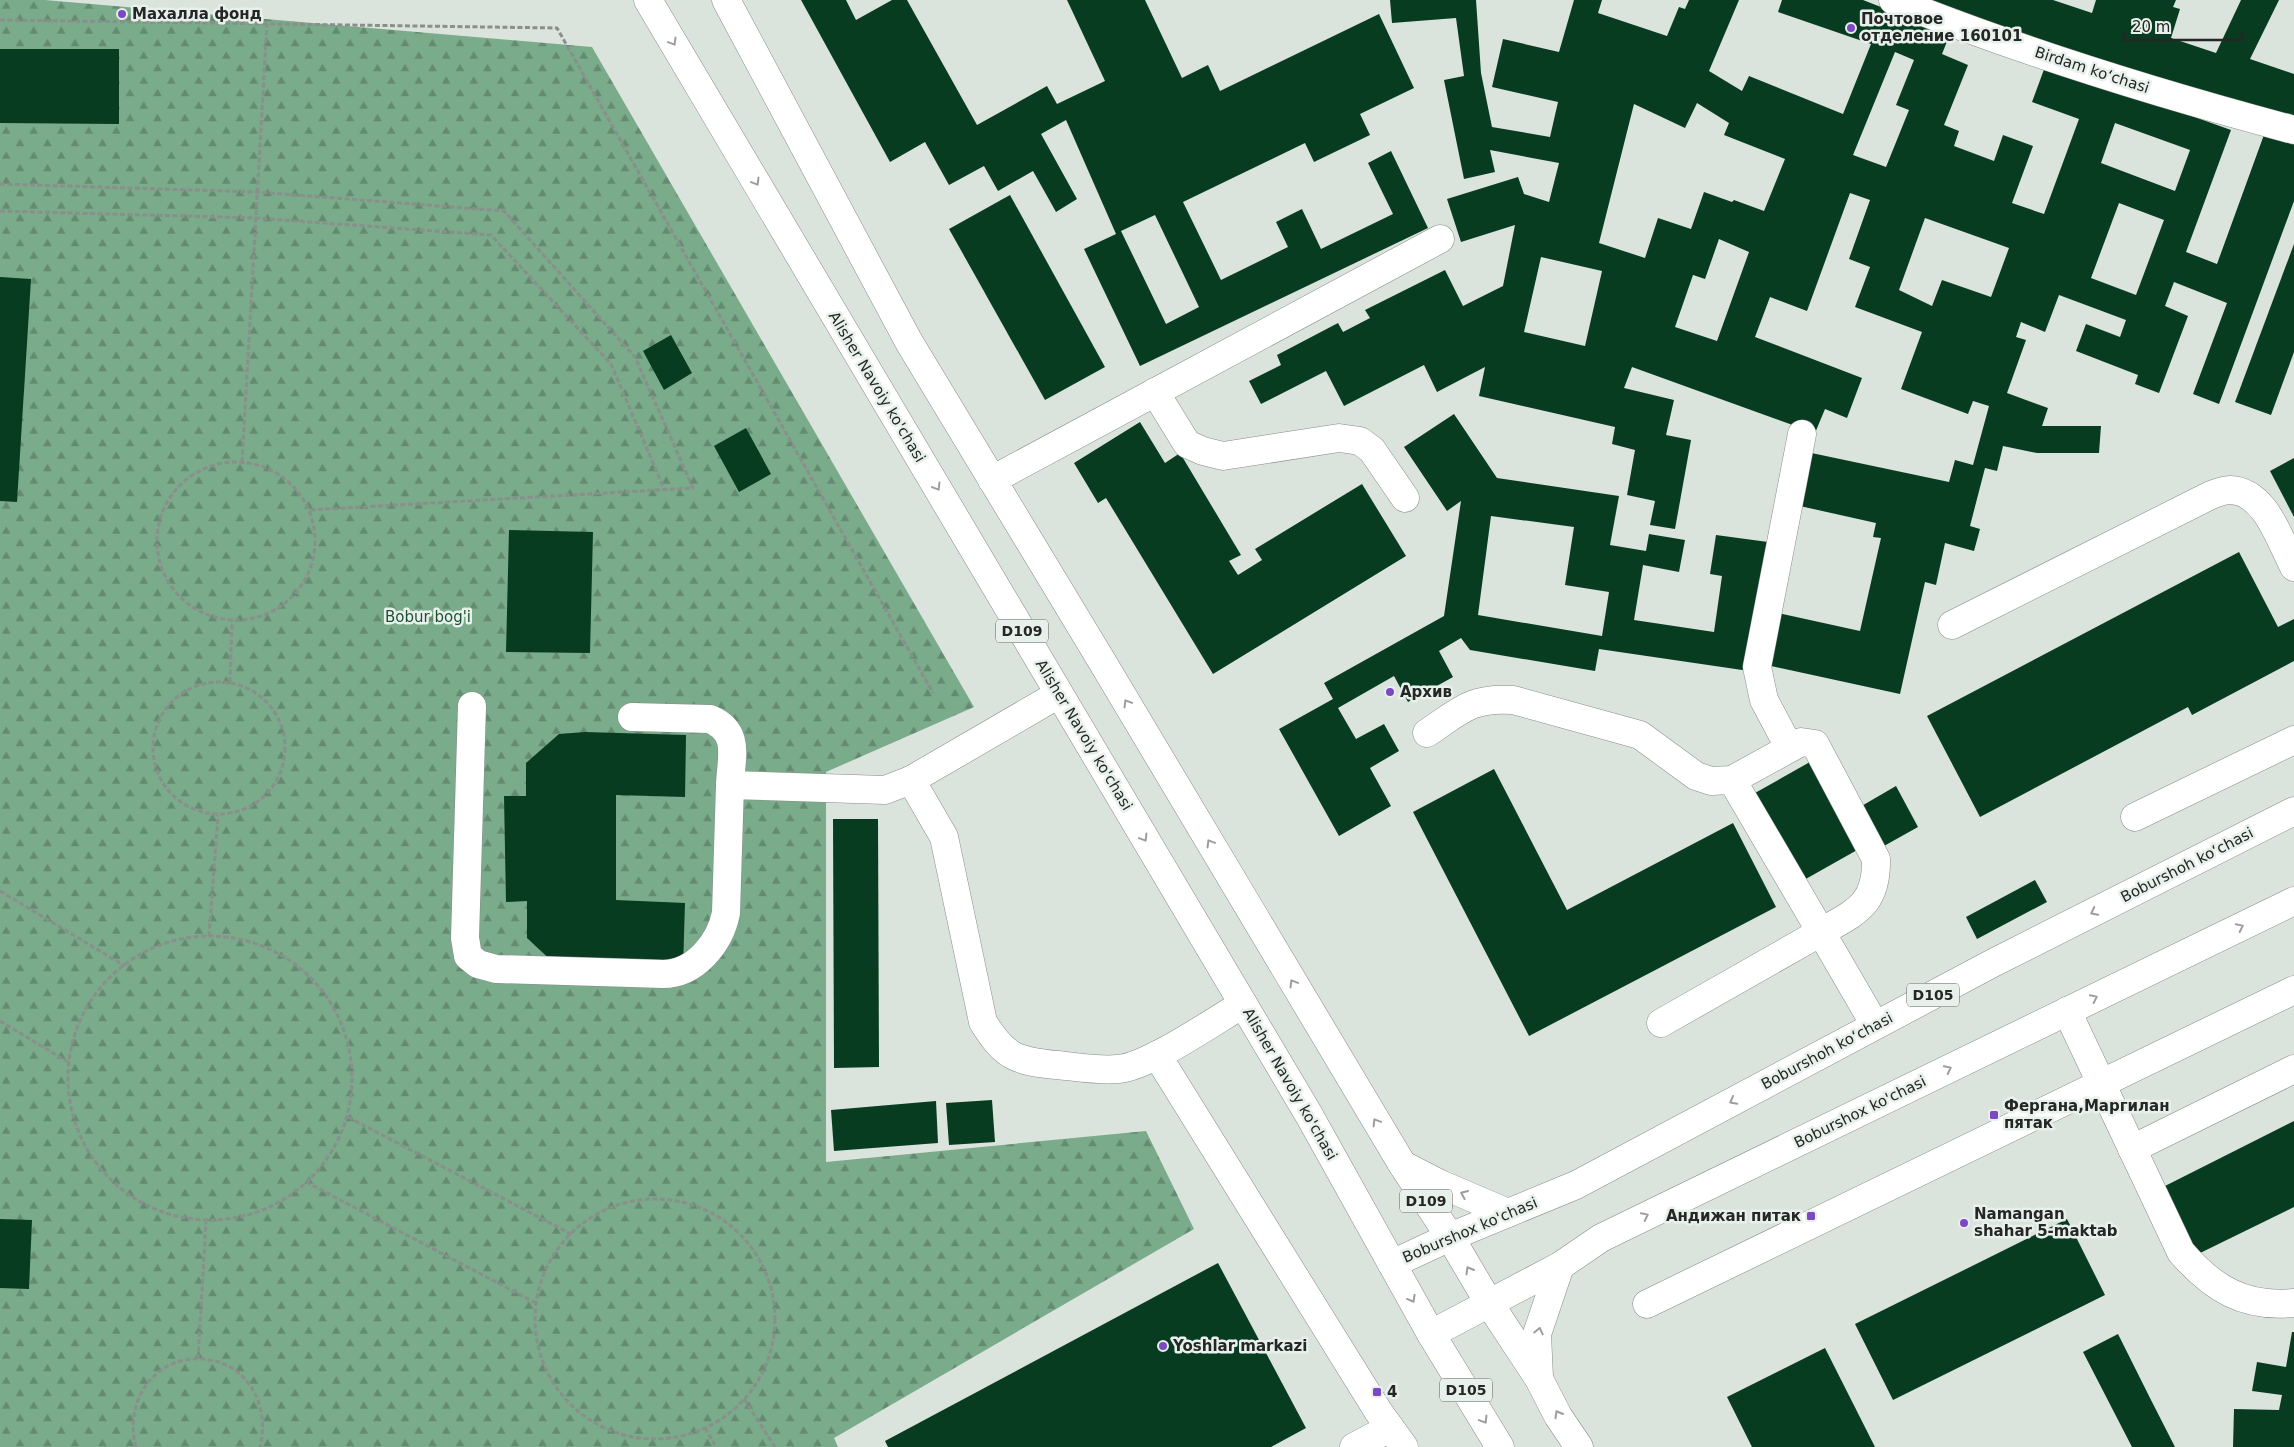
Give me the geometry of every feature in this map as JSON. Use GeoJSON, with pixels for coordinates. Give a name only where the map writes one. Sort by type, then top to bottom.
{"type":"FeatureCollection","features":[{"type":"Feature","properties":{"kind":"main road","name":"Alisher Navoiy ko'chasi"},"geometry":{"type":"LineString","coordinates":[[648,0],[1309,1115],[1431,1334],[1500,1447]]}},
{"type":"Feature","properties":{"kind":"main road","name":"D109"},"geometry":{"type":"LineString","coordinates":[[726,0],[909,342],[1402,1164],[1450,1237]]}},
{"type":"Feature","properties":{"kind":"main road","name":"Birdam koʻchasi"},"geometry":{"type":"LineString","coordinates":[[1893,0],[1969,31],[2212,108],[2294,130]]}},
{"type":"Feature","properties":{"kind":"main road"},"geometry":{"type":"LineString","coordinates":[[992,480],[1440,239]]}},
{"type":"Feature","properties":{"kind":"main road"},"geometry":{"type":"LineString","coordinates":[[1155,392],[1187,444],[1203,451],[1223,456],[1339,438],[1360,441],[1372,450],[1405,498]]}},
{"type":"Feature","properties":{"kind":"main road"},"geometry":{"type":"LineString","coordinates":[[1789,747],[1764,700],[1757,667],[1802,434]]}},
{"type":"Feature","properties":{"kind":"main road"},"geometry":{"type":"LineString","coordinates":[[1952,625],[2211,495],[2230,490],[2249,495],[2265,510],[2294,567]]}},
{"type":"Feature","properties":{"kind":"main road"},"geometry":{"type":"LineString","coordinates":[[730,786],[885,790],[911,780],[1059,694]]}},
{"type":"Feature","properties":{"kind":"main road"},"geometry":{"type":"LineString","coordinates":[[1427,733],[1472,704],[1491,699],[1512,700],[1640,735],[1696,776],[1711,781],[1732,780],[1801,742],[1815,744],[1876,859],[1872,893],[1858,911],[1661,1023]]}},
{"type":"Feature","properties":{"kind":"main road"},"geometry":{"type":"LineString","coordinates":[[472,706],[465,938],[468,956],[478,964],[496,969],[674,974],[686,969],[710,949],[723,927],[726,913],[732,743],[729,731],[722,724],[710,719],[632,717]]}},
{"type":"Feature","properties":{"kind":"main road"},"geometry":{"type":"LineString","coordinates":[[2135,817],[2294,740]]}},
{"type":"Feature","properties":{"kind":"main road"},"geometry":{"type":"LineString","coordinates":[[911,780],[944,837],[983,1022],[995,1041],[1014,1057],[1033,1062],[1119,1070],[1139,1064],[1243,1004]]}},
{"type":"Feature","properties":{"kind":"main road"},"geometry":{"type":"LineString","coordinates":[[1732,780],[1875,1025]]}},
{"type":"Feature","properties":{"kind":"main road","name":"Boburshoh koʻchasi"},"geometry":{"type":"LineString","coordinates":[[1576,1185],[1991,964],[2294,811]]}},
{"type":"Feature","properties":{"kind":"main road","name":"Boburshox ko'chasi"},"geometry":{"type":"LineString","coordinates":[[1431,1334],[1560,1266],[1601,1238],[2294,901]]}},
{"type":"Feature","properties":{"kind":"main road"},"geometry":{"type":"LineString","coordinates":[[1647,1304],[2294,990]]}},
{"type":"Feature","properties":{"kind":"main road"},"geometry":{"type":"LineString","coordinates":[[2067,1012],[2181,1252],[2200,1274],[2226,1292],[2271,1305],[2294,1303]]}},
{"type":"Feature","properties":{"kind":"main road"},"geometry":{"type":"LineString","coordinates":[[1157,1054],[1397,1437],[1354,1447]]}},
{"type":"Feature","properties":{"kind":"main road"},"geometry":{"type":"LineString","coordinates":[[2132,1149],[2294,1069]]}},
{"type":"Feature","properties":{"kind":"main road"},"geometry":{"type":"LineString","coordinates":[[1402,1164],[1440,1184],[1508,1213]]}},
{"type":"Feature","properties":{"kind":"main road","name":"Boburshox ko'chasi"},"geometry":{"type":"LineString","coordinates":[[1392,1264],[1450,1237],[1576,1185]]}},
{"type":"Feature","properties":{"kind":"main road"},"geometry":{"type":"LineString","coordinates":[[1450,1237],[1489,1303],[1539,1379],[1558,1416],[1579,1447]]}},
{"type":"Feature","properties":{"kind":"main road"},"geometry":{"type":"LineString","coordinates":[[1539,1379],[1537,1334],[1560,1266]]}},
{"type":"Feature","properties":{"kind":"path"},"geometry":{"type":"LineString","coordinates":[[0,20],[557,28],[933,693]]}},
{"type":"Feature","properties":{"kind":"path"},"geometry":{"type":"LineString","coordinates":[[242,462],[267,24]]}},
{"type":"Feature","properties":{"kind":"path"},"geometry":{"type":"LineString","coordinates":[[0,184],[257,192],[504,211],[635,357],[693,488],[310,510]]}},
{"type":"Feature","properties":{"kind":"path"},"geometry":{"type":"LineString","coordinates":[[0,211],[256,218],[491,235],[611,364],[664,489]]}},
{"type":"Feature","properties":{"kind":"path"},"geometry":{"type":"LineString","coordinates":[[229,461],[254,463],[278,472],[297,488],[310,510],[316,534],[314,559],[304,585],[284,605],[260,618],[232,621],[206,615],[182,600],[165,578],[157,552],[158,524],[168,500],[183,481],[205,468],[229,461]]}},
{"type":"Feature","properties":{"kind":"path"},"geometry":{"type":"LineString","coordinates":[[230,682],[232,621]]}},
{"type":"Feature","properties":{"kind":"path"},"geometry":{"type":"LineString","coordinates":[[208,682],[230,682],[251,689],[268,703],[280,722],[285,751],[283,766],[274,785],[259,801],[240,811],[218,815],[190,808],[178,801],[163,786],[154,765],[152,744],[157,722],[170,703],[187,689],[208,682]]}},
{"type":"Feature","properties":{"kind":"path"},"geometry":{"type":"LineString","coordinates":[[209,936],[218,815]]}},
{"type":"Feature","properties":{"kind":"path"},"geometry":{"type":"LineString","coordinates":[[0,891],[125,966]]}},
{"type":"Feature","properties":{"kind":"path"},"geometry":{"type":"LineString","coordinates":[[192,936],[209,936],[239,937],[283,954],[319,984],[343,1024],[353,1070],[348,1117],[328,1160],[295,1194],[252,1215],[206,1222],[159,1212],[118,1188],[88,1152],[70,1108],[68,1062],[81,1016],[108,978],[147,949],[192,936]]}},
{"type":"Feature","properties":{"kind":"path"},"geometry":{"type":"LineString","coordinates":[[0,1022],[68,1062]]}},
{"type":"Feature","properties":{"kind":"path"},"geometry":{"type":"LineString","coordinates":[[348,1117],[571,1234]]}},
{"type":"Feature","properties":{"kind":"path"},"geometry":{"type":"LineString","coordinates":[[306,1182],[536,1303]]}},
{"type":"Feature","properties":{"kind":"path"},"geometry":{"type":"LineString","coordinates":[[669,1199],[708,1210],[741,1234],[764,1267],[776,1306],[772,1347],[757,1384],[729,1414],[695,1434],[657,1440],[618,1434],[584,1417],[556,1389],[539,1355],[534,1316],[541,1278],[560,1244],[571,1234],[591,1216],[629,1201],[669,1199]]}},
{"type":"Feature","properties":{"kind":"path"},"geometry":{"type":"LineString","coordinates":[[198,1359],[206,1222]]}},
{"type":"Feature","properties":{"kind":"path"},"geometry":{"type":"LineString","coordinates":[[136,1447],[132,1433],[137,1397],[148,1382],[162,1370],[178,1362],[198,1359],[218,1362],[238,1372],[253,1388],[262,1408],[264,1430],[260,1447]]}},
{"type":"Feature","properties":{"kind":"path"},"geometry":{"type":"LineString","coordinates":[[744,1398],[775,1447]]}},
{"type":"Feature","properties":{"kind":"path"},"geometry":{"type":"LineString","coordinates":[[705,1428],[716,1447]]}},
{"type":"Feature","properties":{"kind":"green space","name":"Bobur bog'i"},"geometry":{"type":"Polygon","coordinates":[[[0,0],[45,0],[592,47],[974,707],[826,772],[826,1162],[1146,1131],[1194,1229],[834,1438],[838,1447],[0,1447],[0,0]]]}},
{"type":"Feature","properties":{"kind":"building"},"geometry":{"type":"Polygon","coordinates":[[[801,0],[846,0],[856,20],[892,0],[907,0],[977,125],[1047,86],[1057,104],[1105,81],[1067,0],[1145,0],[1182,78],[1208,65],[1220,91],[1379,14],[1414,88],[1360,114],[1370,135],[1314,162],[1305,143],[1183,202],[1221,280],[1288,247],[1276,222],[1302,209],[1321,249],[1393,214],[1368,163],[1391,151],[1428,228],[1140,366],[1084,249],[1116,234],[1066,120],[1041,134],[1077,199],[1056,212],[1033,171],[998,191],[984,166],[949,185],[925,142],[890,162],[801,0]],[[1155,215],[1121,231],[1166,324],[1199,307],[1155,215]]]}},
{"type":"Feature","properties":{"kind":"building"},"geometry":{"type":"Polygon","coordinates":[[[1390,0],[1476,0],[1481,73],[1492,127],[1550,137],[1558,102],[1492,87],[1503,39],[1559,52],[1574,0],[1602,0],[1598,13],[1667,36],[1679,7],[1685,9],[1689,0],[1739,0],[1709,71],[1742,91],[1749,76],[1843,114],[1871,44],[1778,12],[1782,0],[1863,0],[1950,34],[1942,54],[1968,65],[1944,125],[1959,131],[1954,146],[1994,161],[2003,135],[2033,146],[2012,203],[2044,214],[2079,119],[2032,102],[2046,64],[2231,130],[2186,252],[2217,264],[2265,132],[2294,142],[2294,201],[2219,404],[2193,394],[2227,303],[2174,282],[2165,306],[2188,316],[2159,393],[2135,384],[2138,375],[2076,351],[2086,324],[2120,337],[2126,320],[2059,295],[2045,332],[2021,322],[2016,337],[2026,340],[2007,393],[2048,408],[2042,426],[2101,426],[2099,453],[2037,453],[2003,446],[1997,471],[1985,468],[1970,526],[1980,529],[1974,551],[1945,543],[1936,585],[1925,582],[1900,694],[1762,664],[1773,612],[1860,631],[1881,538],[1873,537],[1876,523],[1791,504],[1802,451],[1949,482],[1955,460],[1973,465],[1989,406],[1973,401],[1968,414],[1901,389],[1922,332],[1855,307],[1870,267],[1849,259],[1870,200],[1850,193],[1807,311],[1770,297],[1755,337],[1862,378],[1847,418],[1825,409],[1815,433],[1632,367],[1624,388],[1674,400],[1666,435],[1691,440],[1675,529],[1650,525],[1655,501],[1627,495],[1635,450],[1612,444],[1615,427],[1479,396],[1485,367],[1437,392],[1424,365],[1344,406],[1326,371],[1261,404],[1249,381],[1281,365],[1277,355],[1338,323],[1343,332],[1370,318],[1365,310],[1445,270],[1463,306],[1503,286],[1515,225],[1461,242],[1447,199],[1518,177],[1524,194],[1549,202],[1559,163],[1490,150],[1495,172],[1464,179],[1444,80],[1464,76],[1456,18],[1392,23],[1390,0]],[[1895,52],[1853,155],[1886,167],[1909,110],[1896,105],[1914,60],[1895,52]],[[1697,103],[1685,128],[1634,104],[1599,243],[1645,258],[1658,218],[1691,229],[1704,192],[1764,211],[1785,159],[1724,135],[1729,123],[1697,103]],[[2115,123],[2101,163],[2175,191],[2190,150],[2115,123]],[[2119,203],[2091,278],[2136,295],[2164,220],[2119,203]],[[1925,218],[1899,290],[1932,306],[1942,280],[1991,297],[2009,248],[1925,218]],[[1719,239],[1705,279],[1693,275],[1675,327],[1717,341],[1749,252],[1719,239]],[[1541,257],[1524,332],[1585,346],[1602,271],[1541,257]]]}},
{"type":"Feature","properties":{"kind":"building"},"geometry":{"type":"Polygon","coordinates":[[[1913,0],[2053,0],[2092,13],[2096,0],[2176,0],[2173,7],[2180,9],[2171,38],[2216,53],[2241,0],[2279,0],[2250,59],[2294,74],[2294,123],[1913,0]]]}},
{"type":"Feature","properties":{"kind":"building"},"geometry":{"type":"Polygon","coordinates":[[[0,49],[119,49],[119,124],[0,123],[0,49]]]}},
{"type":"Feature","properties":{"kind":"building"},"geometry":{"type":"Polygon","coordinates":[[[1010,195],[1105,367],[1045,400],[949,229],[1010,195]]]}},
{"type":"Feature","properties":{"kind":"building"},"geometry":{"type":"Polygon","coordinates":[[[2294,244],[2294,352],[2271,415],[2235,402],[2294,244]]]}},
{"type":"Feature","properties":{"kind":"building"},"geometry":{"type":"Polygon","coordinates":[[[0,277],[31,279],[17,502],[0,501],[0,277]]]}},
{"type":"Feature","properties":{"kind":"building"},"geometry":{"type":"Polygon","coordinates":[[[671,335],[692,373],[664,390],[643,351],[671,335]]]}},
{"type":"Feature","properties":{"kind":"building"},"geometry":{"type":"Polygon","coordinates":[[[1454,414],[1497,478],[1619,496],[1610,545],[1646,551],[1649,534],[1685,540],[1679,572],[1643,565],[1634,620],[1714,632],[1722,576],[1710,574],[1716,535],[1768,542],[1749,671],[1599,649],[1595,671],[1470,650],[1461,638],[1439,651],[1453,677],[1408,702],[1394,676],[1338,708],[1356,739],[1384,724],[1399,751],[1370,768],[1391,806],[1339,836],[1279,729],[1333,699],[1324,683],[1444,616],[1461,501],[1447,511],[1404,447],[1454,414]],[[1491,516],[1478,615],[1602,636],[1609,592],[1565,585],[1574,527],[1491,516]]]}},
{"type":"Feature","properties":{"kind":"building"},"geometry":{"type":"Polygon","coordinates":[[[1140,422],[1165,463],[1180,453],[1241,555],[1229,561],[1238,575],[1262,560],[1255,549],[1362,484],[1406,556],[1213,674],[1106,498],[1098,503],[1074,463],[1140,422]]]}},
{"type":"Feature","properties":{"kind":"building"},"geometry":{"type":"Polygon","coordinates":[[[746,428],[771,474],[739,492],[714,446],[746,428]]]}},
{"type":"Feature","properties":{"kind":"building"},"geometry":{"type":"Polygon","coordinates":[[[2294,458],[2294,517],[2270,471],[2294,458]]]}},
{"type":"Feature","properties":{"kind":"building"},"geometry":{"type":"Polygon","coordinates":[[[509,530],[593,532],[590,653],[506,652],[509,530]]]}},
{"type":"Feature","properties":{"kind":"building"},"geometry":{"type":"Polygon","coordinates":[[[2239,552],[2278,627],[2294,619],[2294,661],[2192,715],[2188,707],[1980,817],[1927,716],[2239,552]]]}},
{"type":"Feature","properties":{"kind":"building"},"geometry":{"type":"Polygon","coordinates":[[[585,732],[686,735],[685,797],[616,795],[616,900],[685,903],[683,968],[556,965],[527,938],[527,901],[506,902],[504,796],[526,796],[526,763],[559,734],[585,732]]]}},
{"type":"Feature","properties":{"kind":"building"},"geometry":{"type":"Polygon","coordinates":[[[1817,758],[1866,845],[1804,880],[1755,793],[1817,758]]]}},
{"type":"Feature","properties":{"kind":"building"},"geometry":{"type":"Polygon","coordinates":[[[1494,769],[1567,910],[1733,823],[1776,907],[1529,1036],[1413,812],[1494,769]]]}},
{"type":"Feature","properties":{"kind":"building"},"geometry":{"type":"Polygon","coordinates":[[[1896,786],[1918,827],[1875,851],[1853,811],[1896,786]]]}},
{"type":"Feature","properties":{"kind":"building"},"geometry":{"type":"Polygon","coordinates":[[[833,819],[878,819],[879,1067],[834,1068],[833,819]]]}},
{"type":"Feature","properties":{"kind":"building"},"geometry":{"type":"Polygon","coordinates":[[[2035,880],[2047,902],[1977,939],[1966,917],[2035,880]]]}},
{"type":"Feature","properties":{"kind":"building"},"geometry":{"type":"Polygon","coordinates":[[[992,1100],[995,1142],[949,1145],[946,1103],[992,1100]]]}},
{"type":"Feature","properties":{"kind":"building"},"geometry":{"type":"Polygon","coordinates":[[[936,1101],[938,1143],[834,1151],[831,1110],[936,1101]]]}},
{"type":"Feature","properties":{"kind":"building"},"geometry":{"type":"Polygon","coordinates":[[[2294,1121],[2294,1207],[2194,1256],[2161,1188],[2294,1121]]]}},
{"type":"Feature","properties":{"kind":"building"},"geometry":{"type":"Polygon","coordinates":[[[0,1219],[32,1220],[29,1289],[0,1288],[0,1219]]]}},
{"type":"Feature","properties":{"kind":"building"},"geometry":{"type":"Polygon","coordinates":[[[2067,1219],[2105,1295],[1893,1400],[1855,1324],[2067,1219]]]}},
{"type":"Feature","properties":{"kind":"building","name":"Yoshlar markazi"},"geometry":{"type":"Polygon","coordinates":[[[1218,1263],[1306,1428],[1271,1447],[888,1447],[885,1441],[1218,1263]]]}},
{"type":"Feature","properties":{"kind":"building"},"geometry":{"type":"Polygon","coordinates":[[[2292,1332],[2294,1332],[2294,1447],[2233,1447],[2234,1409],[2279,1410],[2282,1395],[2252,1391],[2257,1362],[2286,1367],[2292,1332]]]}},
{"type":"Feature","properties":{"kind":"building"},"geometry":{"type":"Polygon","coordinates":[[[2118,1334],[2175,1447],[2132,1447],[2083,1352],[2118,1334]]]}},
{"type":"Feature","properties":{"kind":"building"},"geometry":{"type":"Polygon","coordinates":[[[1825,1348],[1875,1447],[1752,1447],[1727,1397],[1825,1348]]]}},
{"type":"Feature","properties":{"kind":"place","name":"Махалла фонд"},"geometry":{"type":"Point","coordinates":[122,14]}},
{"type":"Feature","properties":{"kind":"place","name":"Почтовое отделение 160101"},"geometry":{"type":"Point","coordinates":[1851,28]}},
{"type":"Feature","properties":{"kind":"place","name":"Архив"},"geometry":{"type":"Point","coordinates":[1390,692]}},
{"type":"Feature","properties":{"kind":"place","name":"Фергана,Маргилан пятак"},"geometry":{"type":"Point","coordinates":[1994,1115]}},
{"type":"Feature","properties":{"kind":"place","name":"Андижан питак"},"geometry":{"type":"Point","coordinates":[1811,1216]}},
{"type":"Feature","properties":{"kind":"place","name":"Namangan shahar 5-maktab"},"geometry":{"type":"Point","coordinates":[1964,1223]}},
{"type":"Feature","properties":{"kind":"place","name":"Yoshlar markazi"},"geometry":{"type":"Point","coordinates":[1163,1346]}},
{"type":"Feature","properties":{"kind":"place","name":"4"},"geometry":{"type":"Point","coordinates":[1377,1392]}}]}
